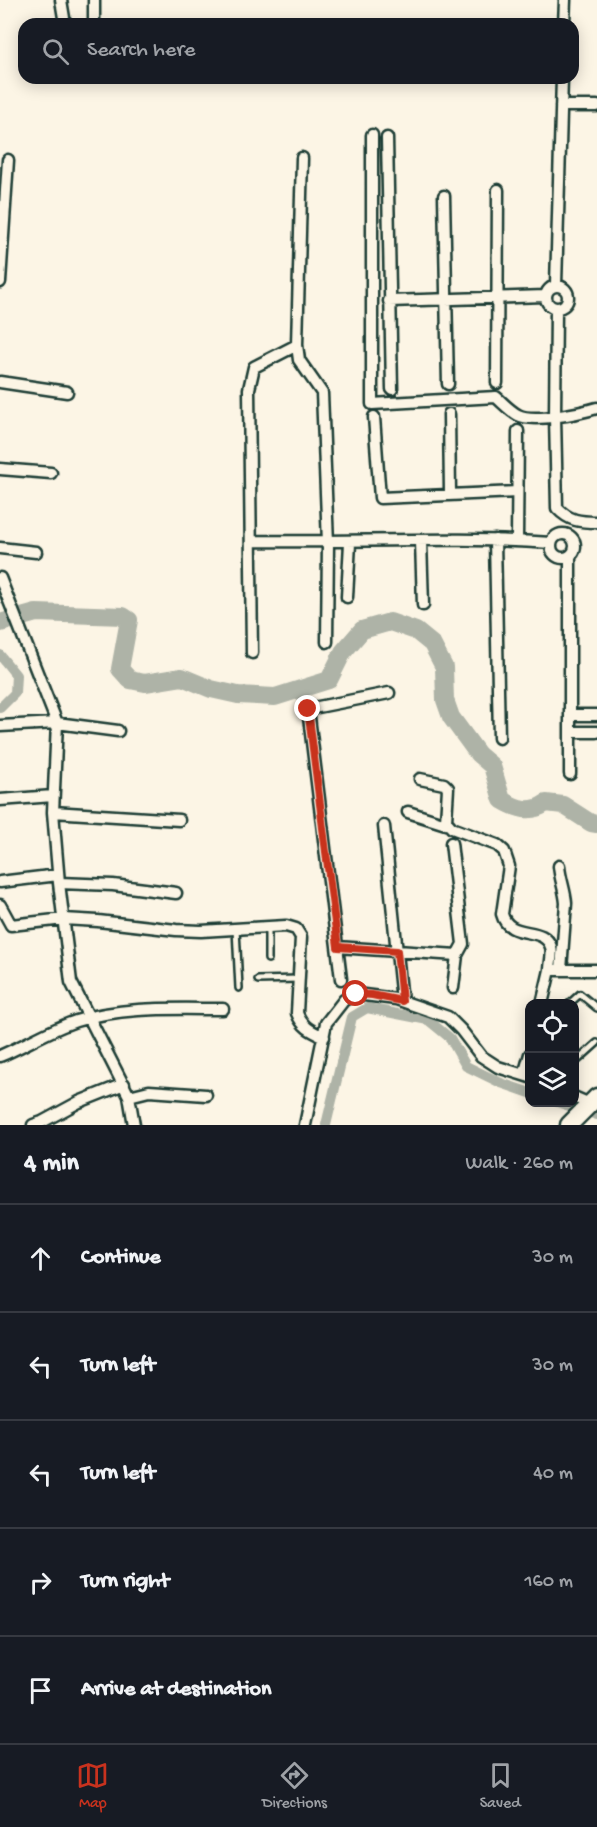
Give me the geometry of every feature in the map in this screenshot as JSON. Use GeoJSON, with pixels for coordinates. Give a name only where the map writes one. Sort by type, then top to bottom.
{"type":"FeatureCollection","features":[{"type":"Feature","properties":{"kind":"street"},"geometry":{"type":"LineString","coordinates":[[61,0],[64,18]]}},
{"type":"Feature","properties":{"kind":"street"},"geometry":{"type":"LineString","coordinates":[[94,0],[94,18]]}},
{"type":"Feature","properties":{"kind":"street"},"geometry":{"type":"LineString","coordinates":[[564,18],[565,0]]}},
{"type":"Feature","properties":{"kind":"street"},"geometry":{"type":"LineString","coordinates":[[556,285],[562,84]]}},
{"type":"Feature","properties":{"kind":"street"},"geometry":{"type":"LineString","coordinates":[[561,106],[597,106]]}},
{"type":"Feature","properties":{"kind":"street"},"geometry":{"type":"LineString","coordinates":[[372,135],[372,404],[496,397],[516,415],[527,419],[597,408]]}},
{"type":"Feature","properties":{"kind":"street"},"geometry":{"type":"LineString","coordinates":[[387,138],[392,389]]}},
{"type":"Feature","properties":{"kind":"street"},"geometry":{"type":"LineString","coordinates":[[302,158],[297,345],[299,360],[322,393],[328,543],[327,642]]}},
{"type":"Feature","properties":{"kind":"street"},"geometry":{"type":"LineString","coordinates":[[0,282],[8,160]]}},
{"type":"Feature","properties":{"kind":"street"},"geometry":{"type":"LineString","coordinates":[[497,383],[498,190]]}},
{"type":"Feature","properties":{"kind":"street"},"geometry":{"type":"LineString","coordinates":[[444,196],[447,384]]}},
{"type":"Feature","properties":{"kind":"street"},"geometry":{"type":"LineString","coordinates":[[556,285],[566,290],[569,297],[563,306],[556,308],[549,306],[546,296],[549,289],[556,285]]}},
{"type":"Feature","properties":{"kind":"street"},"geometry":{"type":"LineString","coordinates":[[389,301],[546,296]]}},
{"type":"Feature","properties":{"kind":"street"},"geometry":{"type":"LineString","coordinates":[[556,308],[557,508],[571,520],[597,522]]}},
{"type":"Feature","properties":{"kind":"street"},"geometry":{"type":"LineString","coordinates":[[252,653],[249,389],[254,367],[297,345]]}},
{"type":"Feature","properties":{"kind":"street"},"geometry":{"type":"LineString","coordinates":[[0,382],[67,392]]}},
{"type":"Feature","properties":{"kind":"street"},"geometry":{"type":"LineString","coordinates":[[449,414],[450,494]]}},
{"type":"Feature","properties":{"kind":"street"},"geometry":{"type":"LineString","coordinates":[[374,417],[380,498],[517,492]]}},
{"type":"Feature","properties":{"kind":"street"},"geometry":{"type":"LineString","coordinates":[[517,541],[518,430]]}},
{"type":"Feature","properties":{"kind":"street"},"geometry":{"type":"LineString","coordinates":[[0,468],[51,473]]}},
{"type":"Feature","properties":{"kind":"street"},"geometry":{"type":"LineString","coordinates":[[559,534],[571,537],[575,548],[570,556],[564,559],[556,557],[551,551],[551,543],[559,534]]}},
{"type":"Feature","properties":{"kind":"street"},"geometry":{"type":"LineString","coordinates":[[251,541],[350,543],[495,540],[551,543]]}},
{"type":"Feature","properties":{"kind":"street"},"geometry":{"type":"LineString","coordinates":[[495,540],[499,738]]}},
{"type":"Feature","properties":{"kind":"street"},"geometry":{"type":"LineString","coordinates":[[421,541],[423,605]]}},
{"type":"Feature","properties":{"kind":"street"},"geometry":{"type":"LineString","coordinates":[[347,597],[350,543]]}},
{"type":"Feature","properties":{"kind":"street"},"geometry":{"type":"LineString","coordinates":[[0,548],[36,552]]}},
{"type":"Feature","properties":{"kind":"street"},"geometry":{"type":"LineString","coordinates":[[570,556],[570,774]]}},
{"type":"Feature","properties":{"kind":"street"},"geometry":{"type":"LineString","coordinates":[[0,578],[57,723],[53,812],[58,879],[71,982],[129,1095],[134,1125]]}},
{"type":"Feature","properties":{"kind":"street"},"geometry":{"type":"LineString","coordinates":[[341,979],[308,709],[389,693]]}},
{"type":"Feature","properties":{"kind":"street"},"geometry":{"type":"LineString","coordinates":[[571,715],[597,715]]}},
{"type":"Feature","properties":{"kind":"street"},"geometry":{"type":"LineString","coordinates":[[0,726],[57,723],[118,731]]}},
{"type":"Feature","properties":{"kind":"street"},"geometry":{"type":"LineString","coordinates":[[571,732],[597,732]]}},
{"type":"Feature","properties":{"kind":"street"},"geometry":{"type":"LineString","coordinates":[[420,779],[444,784],[448,788],[446,821],[449,825]]}},
{"type":"Feature","properties":{"kind":"street"},"geometry":{"type":"LineString","coordinates":[[0,800],[53,796]]}},
{"type":"Feature","properties":{"kind":"street"},"geometry":{"type":"LineString","coordinates":[[53,812],[180,820]]}},
{"type":"Feature","properties":{"kind":"street"},"geometry":{"type":"LineString","coordinates":[[408,812],[497,844],[504,851],[509,866],[502,914],[504,921],[514,930],[540,935],[548,940],[552,948],[556,970]]}},
{"type":"Feature","properties":{"kind":"street"},"geometry":{"type":"LineString","coordinates":[[384,825],[402,1001]]}},
{"type":"Feature","properties":{"kind":"street"},"geometry":{"type":"LineString","coordinates":[[451,843],[463,944],[457,955],[453,988]]}},
{"type":"Feature","properties":{"kind":"street"},"geometry":{"type":"LineString","coordinates":[[544,999],[556,970],[566,903],[560,866]]}},
{"type":"Feature","properties":{"kind":"street"},"geometry":{"type":"LineString","coordinates":[[0,882],[58,879],[176,892]]}},
{"type":"Feature","properties":{"kind":"street"},"geometry":{"type":"LineString","coordinates":[[0,905],[5,926],[64,919],[176,930],[268,926],[286,926],[296,929],[301,937],[297,1013],[300,1021],[309,1030],[324,1037]]}},
{"type":"Feature","properties":{"kind":"street"},"geometry":{"type":"LineString","coordinates":[[338,947],[457,955]]}},
{"type":"Feature","properties":{"kind":"street"},"geometry":{"type":"LineString","coordinates":[[556,970],[597,970]]}},
{"type":"Feature","properties":{"kind":"street"},"geometry":{"type":"LineString","coordinates":[[305,1125],[326,1023],[344,1000],[356,994],[402,1001],[448,1017],[461,1029],[481,1056],[498,1067],[525,1075]]}},
{"type":"Feature","properties":{"kind":"street"},"geometry":{"type":"LineString","coordinates":[[0,1056],[35,1038],[90,1018],[136,1010],[223,1009]]}},
{"type":"Feature","properties":{"kind":"street"},"geometry":{"type":"LineString","coordinates":[[33,1125],[79,1102],[123,1084]]}},
{"type":"Feature","properties":{"kind":"street"},"geometry":{"type":"LineString","coordinates":[[129,1095],[149,1091],[206,1095]]}},
{"type":"Feature","properties":{"kind":"lane"},"geometry":{"type":"LineString","coordinates":[[268,926],[268,958]]}},
{"type":"Feature","properties":{"kind":"lane"},"geometry":{"type":"LineString","coordinates":[[236,929],[239,988]]}},
{"type":"Feature","properties":{"kind":"lane"},"geometry":{"type":"LineString","coordinates":[[258,981],[298,979]]}},
{"type":"Feature","properties":{"kind":"lane"},"geometry":{"type":"LineString","coordinates":[[574,999],[580,994],[597,1008]]}},
{"type":"Feature","properties":{"kind":"lane"},"geometry":{"type":"LineString","coordinates":[[579,1059],[597,1043]]}},
{"type":"Feature","properties":{"kind":"waterway"},"geometry":{"type":"LineString","coordinates":[[0,623],[36,613],[123,616],[129,620],[120,669],[130,680],[145,683],[182,677],[211,689],[238,695],[275,697],[329,680],[343,652],[362,630],[390,622],[416,631],[432,644],[444,667],[445,700],[451,717],[478,754],[492,766],[502,800],[524,809],[535,808],[546,803],[563,805],[591,823],[597,824]]}},
{"type":"Feature","properties":{"kind":"waterway"},"geometry":{"type":"LineString","coordinates":[[0,655],[16,675],[15,693],[0,708]]}},
{"type":"Feature","properties":{"kind":"waterway"},"geometry":{"type":"LineString","coordinates":[[326,1125],[352,1017],[367,1008],[428,1020],[450,1038],[466,1066],[501,1083],[525,1091]]}},
{"type":"Feature","properties":{"kind":"waterway"},"geometry":{"type":"LineString","coordinates":[[572,1107],[597,1115]]}},
{"type":"Feature","properties":{"kind":"route"},"geometry":{"type":"LineString","coordinates":[[308,709],[338,947],[397,951],[402,1001],[356,994]]}}]}
